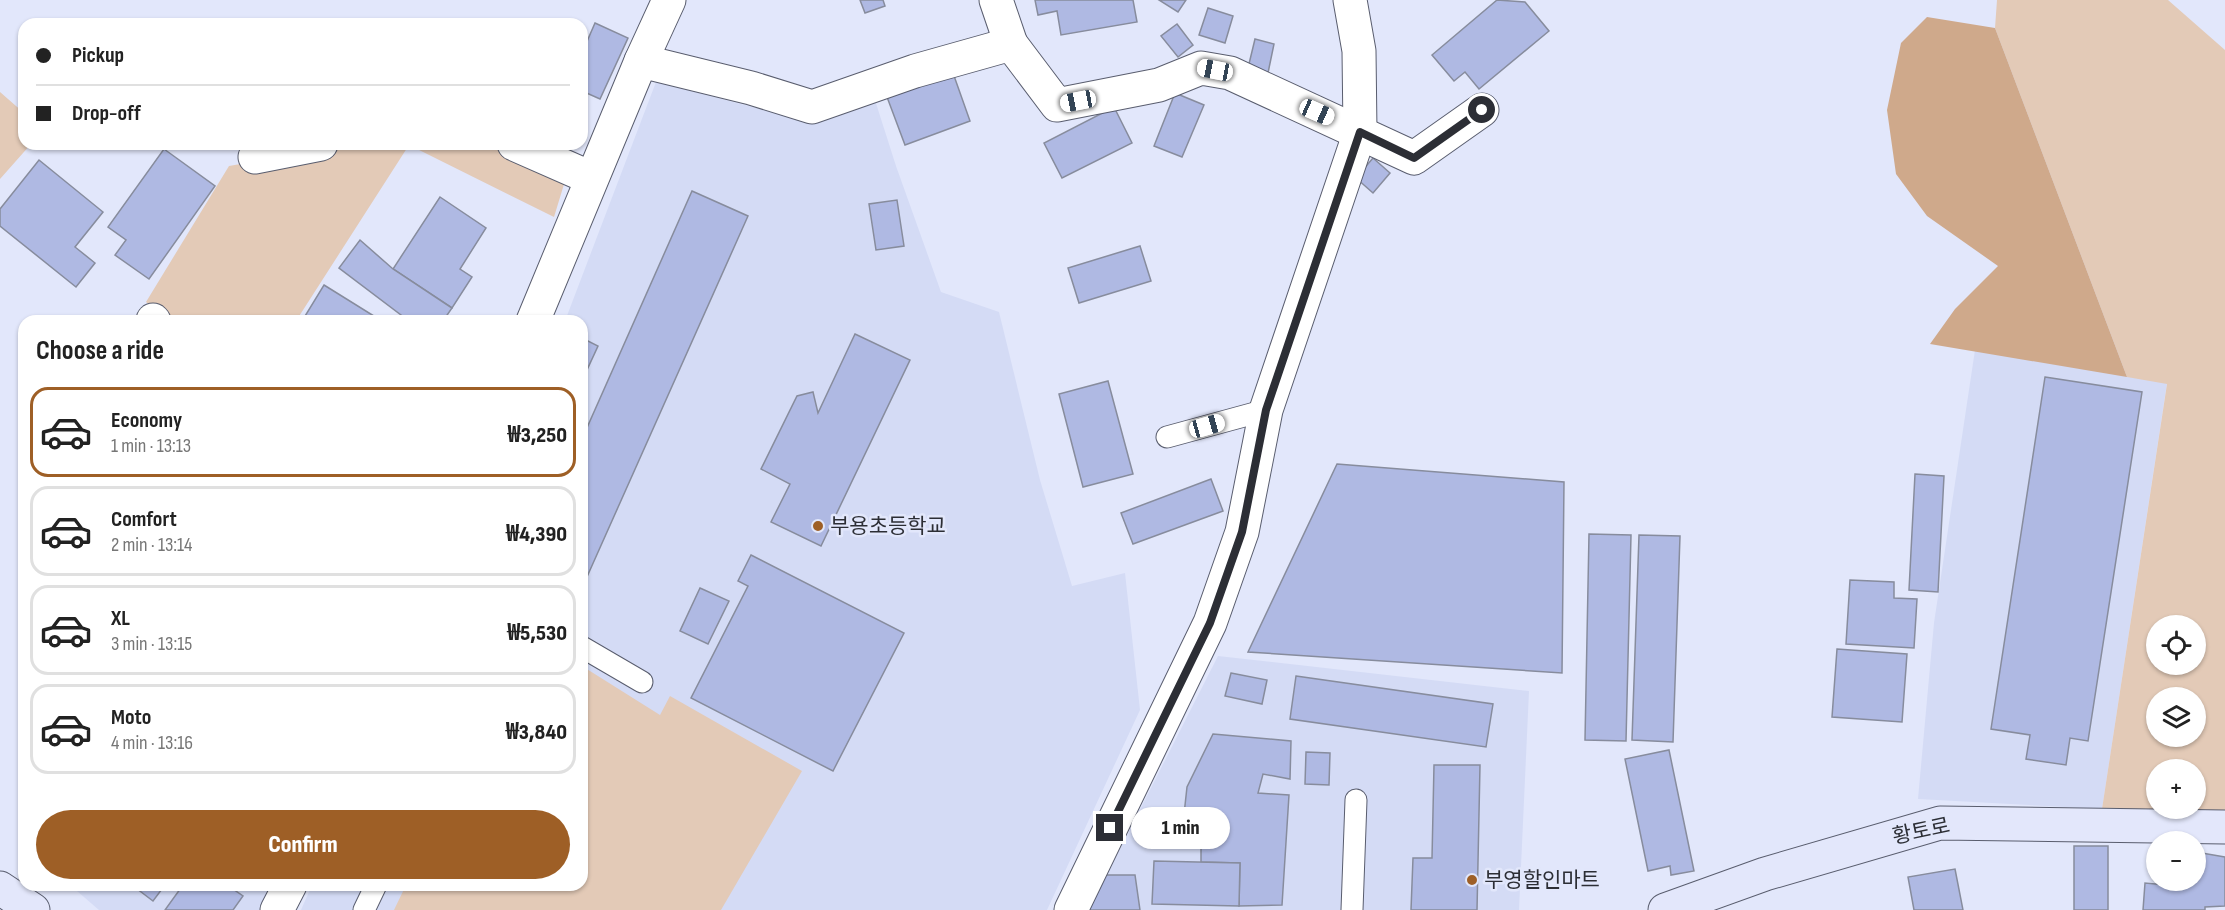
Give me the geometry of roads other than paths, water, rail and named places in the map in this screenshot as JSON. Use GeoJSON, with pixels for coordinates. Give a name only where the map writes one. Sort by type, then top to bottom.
{"type":"FeatureCollection","features":[{"type":"Feature","properties":{"kind":"main road","name":"황토로"},"geometry":{"type":"LineString","coordinates":[[1665,910],[1765,874],[1940,823],[2225,827]]}},
{"type":"Feature","properties":{"kind":"main road"},"geometry":{"type":"LineString","coordinates":[[0,888],[33,910]]}},
{"type":"Feature","properties":{"kind":"street"},"geometry":{"type":"LineString","coordinates":[[535,315],[640,61],[669,0]]}},
{"type":"Feature","properties":{"kind":"street"},"geometry":{"type":"LineString","coordinates":[[996,0],[1011,44],[1058,105],[1159,85],[1201,68],[1230,73],[1414,158],[1482,110]]}},
{"type":"Feature","properties":{"kind":"street"},"geometry":{"type":"LineString","coordinates":[[1071,910],[1210,623],[1242,532],[1266,410],[1360,132],[1359,51],[1350,0]]}},
{"type":"Feature","properties":{"kind":"street"},"geometry":{"type":"LineString","coordinates":[[640,61],[751,88],[812,107],[915,71],[1011,44]]}},
{"type":"Feature","properties":{"kind":"street"},"geometry":{"type":"LineString","coordinates":[[255,158],[293,150]]}},
{"type":"Feature","properties":{"kind":"street"},"geometry":{"type":"LineString","coordinates":[[528,150],[591,178]]}},
{"type":"Feature","properties":{"kind":"street"},"geometry":{"type":"LineString","coordinates":[[277,910],[287,891]]}},
{"type":"Feature","properties":{"kind":"lane"},"geometry":{"type":"LineString","coordinates":[[1167,437],[1266,410]]}},
{"type":"Feature","properties":{"kind":"lane"},"geometry":{"type":"LineString","coordinates":[[588,650],[642,682]]}},
{"type":"Feature","properties":{"kind":"lane"},"geometry":{"type":"LineString","coordinates":[[1352,910],[1356,800]]}},
{"type":"Feature","properties":{"kind":"lane"},"geometry":{"type":"LineString","coordinates":[[364,910],[373,891]]}},
{"type":"Feature","properties":{"kind":"place","name":"부용초등학교"},"geometry":{"type":"Point","coordinates":[818,526]}},
{"type":"Feature","properties":{"kind":"place","name":"부영할인마트"},"geometry":{"type":"Point","coordinates":[1472,880]}}]}
